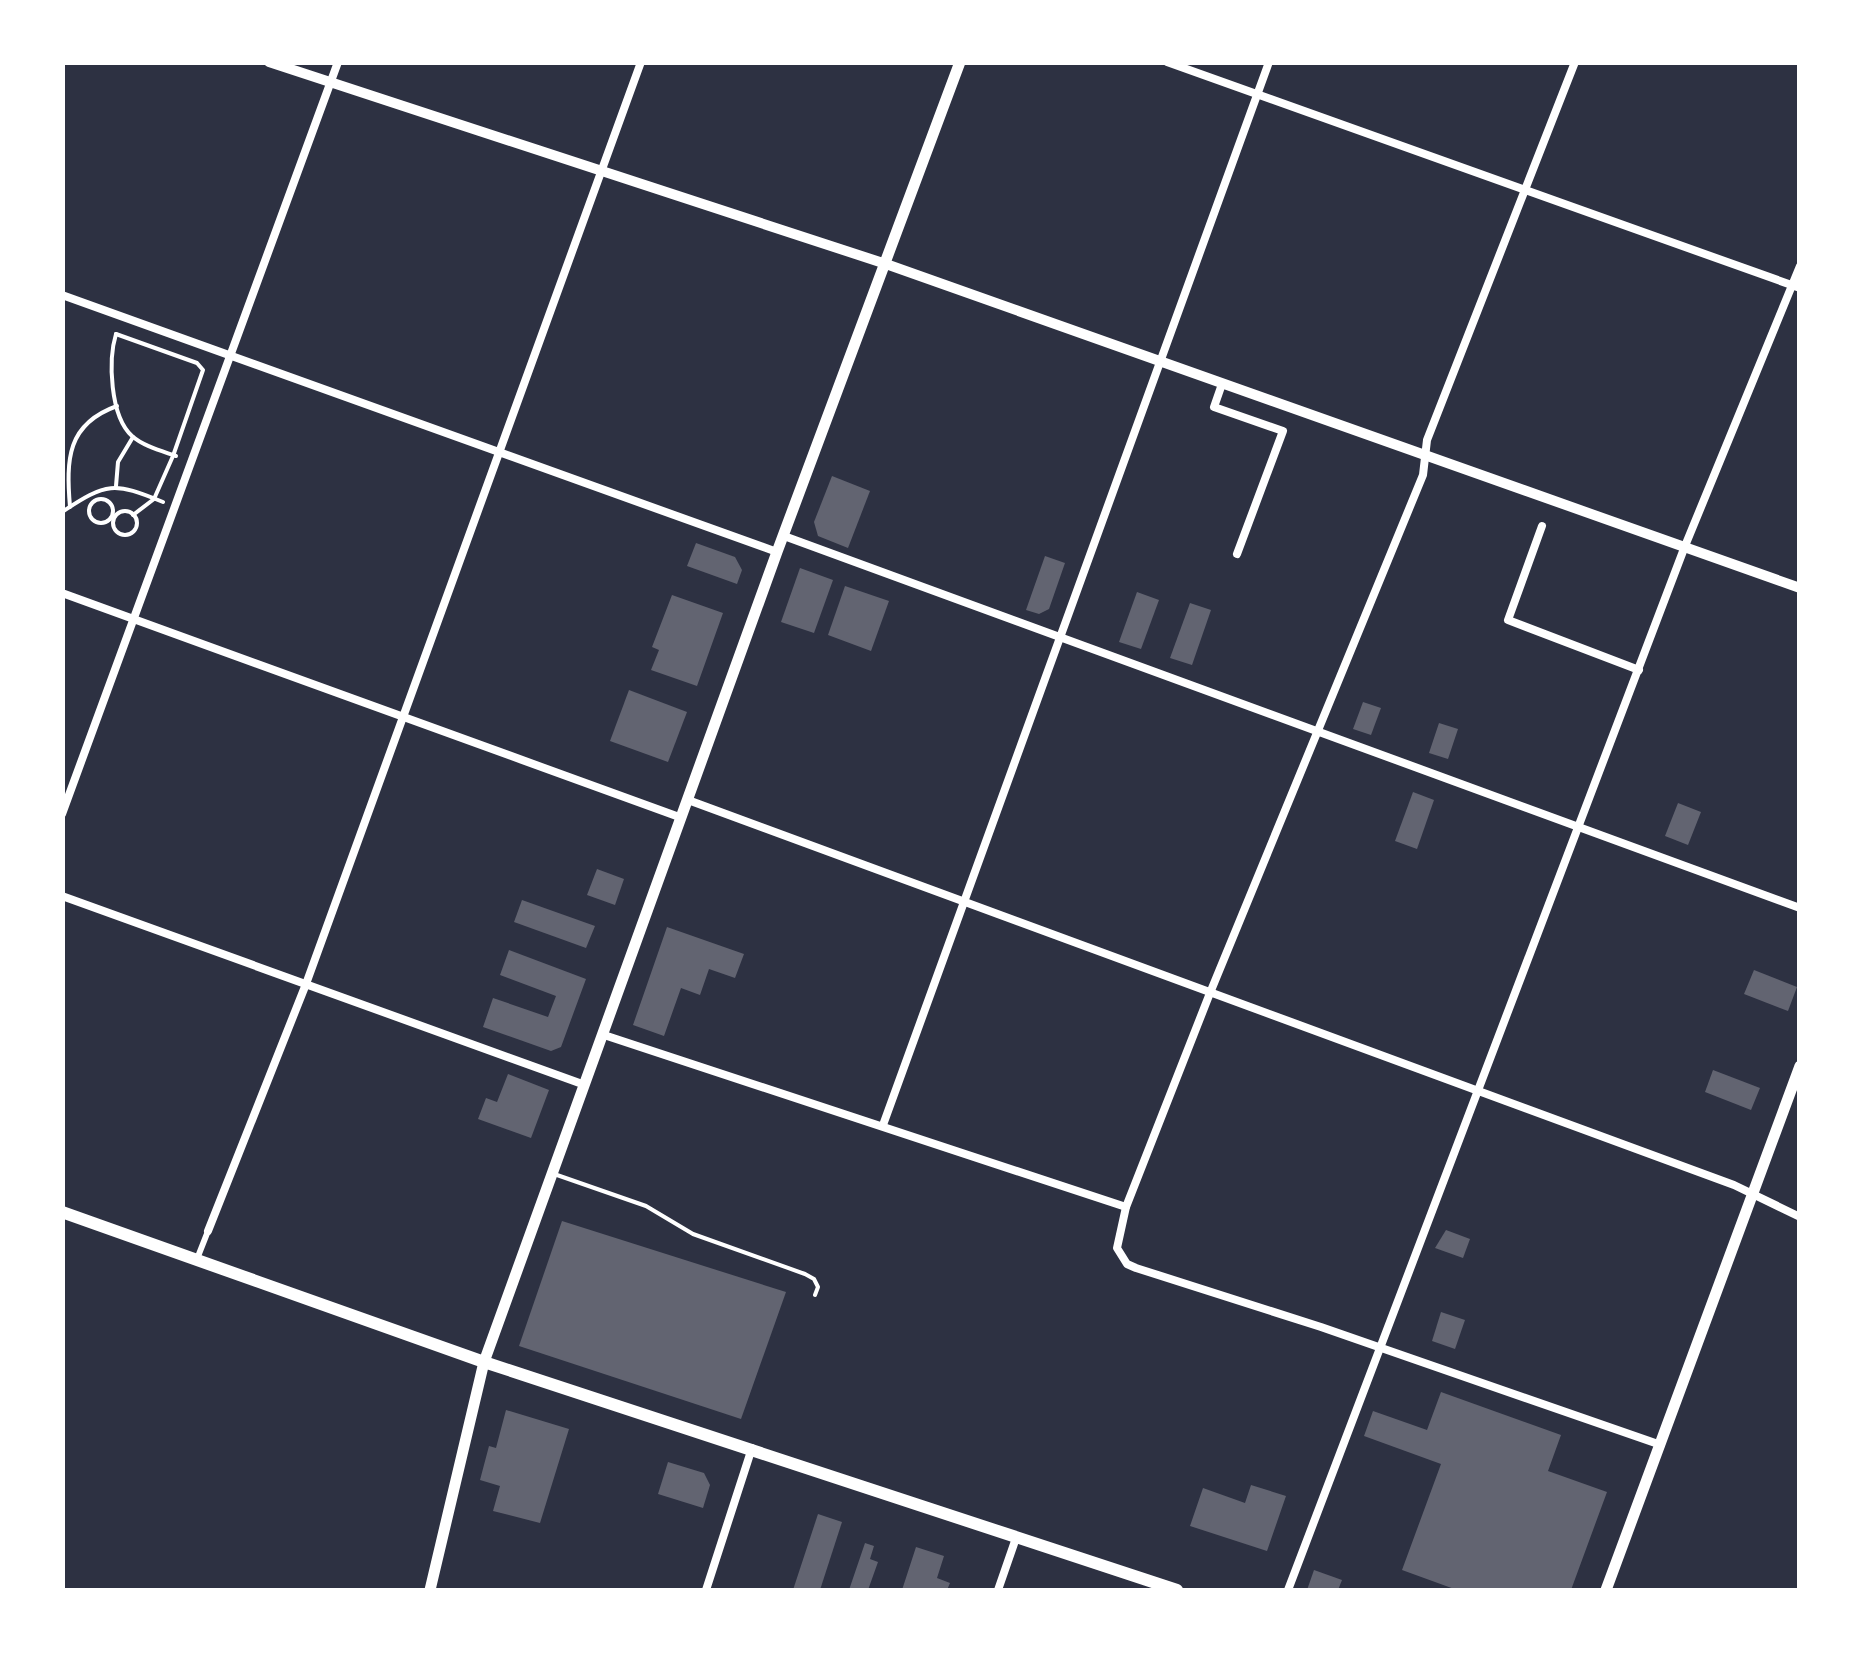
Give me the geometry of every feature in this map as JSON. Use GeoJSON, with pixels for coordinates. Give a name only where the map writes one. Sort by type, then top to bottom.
{"type":"FeatureCollection","features":[{"type":"Feature","properties":{"kind":"main road"},"geometry":{"type":"LineString","coordinates":[[430,1590],[484,1362],[777,552],[960,62]]}},
{"type":"Feature","properties":{"kind":"main road"},"geometry":{"type":"LineString","coordinates":[[1606,1590],[1800,1066]]}},
{"type":"Feature","properties":{"kind":"main road"},"geometry":{"type":"LineString","coordinates":[[62,1212],[484,1362],[1176,1590]]}},
{"type":"Feature","properties":{"kind":"street"},"geometry":{"type":"LineString","coordinates":[[269,62],[886,264],[1800,588]]}},
{"type":"Feature","properties":{"kind":"street"},"geometry":{"type":"LineString","coordinates":[[62,814],[338,62]]}},
{"type":"Feature","properties":{"kind":"street"},"geometry":{"type":"LineString","coordinates":[[196,1260],[306,984],[641,62]]}},
{"type":"Feature","properties":{"kind":"street"},"geometry":{"type":"LineString","coordinates":[[1166,62],[1796,286]]}},
{"type":"Feature","properties":{"kind":"street"},"geometry":{"type":"LineString","coordinates":[[883,1126],[1163,363],[1269,62]]}},
{"type":"Feature","properties":{"kind":"street"},"geometry":{"type":"LineString","coordinates":[[1574,62],[1427,440],[1423,474],[1210,993],[1126,1207],[1117,1248],[1127,1264],[1661,1445]]}},
{"type":"Feature","properties":{"kind":"street"},"geometry":{"type":"LineString","coordinates":[[1288,1590],[1685,546],[1796,286],[1800,266]]}},
{"type":"Feature","properties":{"kind":"street"},"geometry":{"type":"LineString","coordinates":[[62,295],[777,552]]}},
{"type":"Feature","properties":{"kind":"street"},"geometry":{"type":"LineString","coordinates":[[1222,384],[1214,406],[1283,431],[1237,554]]}},
{"type":"Feature","properties":{"kind":"street"},"geometry":{"type":"LineString","coordinates":[[1542,526],[1508,620],[1639,670]]}},
{"type":"Feature","properties":{"kind":"street"},"geometry":{"type":"LineString","coordinates":[[784,536],[1800,908]]}},
{"type":"Feature","properties":{"kind":"street"},"geometry":{"type":"LineString","coordinates":[[62,593],[682,818]]}},
{"type":"Feature","properties":{"kind":"street"},"geometry":{"type":"LineString","coordinates":[[688,800],[1479,1090],[1800,1217]]}},
{"type":"Feature","properties":{"kind":"street"},"geometry":{"type":"LineString","coordinates":[[62,896],[585,1085]]}},
{"type":"Feature","properties":{"kind":"street"},"geometry":{"type":"LineString","coordinates":[[604,1035],[1126,1207]]}},
{"type":"Feature","properties":{"kind":"street"},"geometry":{"type":"LineString","coordinates":[[706,1590],[752,1448]]}},
{"type":"Feature","properties":{"kind":"street"},"geometry":{"type":"LineString","coordinates":[[998,1590],[1016,1538]]}},
{"type":"Feature","properties":{"kind":"lane"},"geometry":{"type":"LineString","coordinates":[[553,1174],[646,1206],[693,1234],[805,1274],[818,1287],[815,1295]]}},
{"type":"Feature","properties":{"kind":"path"},"geometry":{"type":"LineString","coordinates":[[133,515],[154,498],[174,456],[203,370],[197,363],[116,334],[110,359],[125,428],[133,437],[174,456],[191,462]]}},
{"type":"Feature","properties":{"kind":"path"},"geometry":{"type":"LineString","coordinates":[[72,506],[68,483],[73,442],[86,422],[118,406]]}},
{"type":"Feature","properties":{"kind":"path"},"geometry":{"type":"LineString","coordinates":[[116,486],[118,462],[133,437]]}},
{"type":"Feature","properties":{"kind":"path"},"geometry":{"type":"LineString","coordinates":[[62,512],[103,488],[116,486],[175,507]]}},
{"type":"Feature","properties":{"kind":"path"},"geometry":{"type":"LineString","coordinates":[[89,513],[92,504],[102,500],[111,506],[115,530],[128,534],[136,526],[133,515]]}},
{"type":"Feature","properties":{"kind":"path"},"geometry":{"type":"LineString","coordinates":[[72,506],[89,513],[97,522],[122,512],[133,515]]}},
{"type":"Feature","properties":{"kind":"building"},"geometry":{"type":"Polygon","coordinates":[[[832,476],[870,491],[848,548],[818,536],[814,522],[832,476]]]}},
{"type":"Feature","properties":{"kind":"building"},"geometry":{"type":"Polygon","coordinates":[[[696,543],[735,557],[742,570],[737,584],[687,566],[696,543]]]}},
{"type":"Feature","properties":{"kind":"building"},"geometry":{"type":"Polygon","coordinates":[[[1045,556],[1065,563],[1049,609],[1039,614],[1026,610],[1045,556]]]}},
{"type":"Feature","properties":{"kind":"building"},"geometry":{"type":"Polygon","coordinates":[[[800,568],[833,580],[814,633],[781,622],[800,568]]]}},
{"type":"Feature","properties":{"kind":"building"},"geometry":{"type":"Polygon","coordinates":[[[845,586],[889,601],[871,651],[828,635],[845,586]]]}},
{"type":"Feature","properties":{"kind":"building"},"geometry":{"type":"Polygon","coordinates":[[[1137,592],[1159,600],[1141,649],[1119,642],[1137,592]]]}},
{"type":"Feature","properties":{"kind":"building"},"geometry":{"type":"Polygon","coordinates":[[[672,595],[723,613],[697,686],[651,670],[659,650],[652,647],[672,595]]]}},
{"type":"Feature","properties":{"kind":"building"},"geometry":{"type":"Polygon","coordinates":[[[1190,603],[1211,610],[1192,665],[1170,658],[1190,603]]]}},
{"type":"Feature","properties":{"kind":"building"},"geometry":{"type":"Polygon","coordinates":[[[629,690],[687,712],[668,762],[610,741],[629,690]]]}},
{"type":"Feature","properties":{"kind":"building"},"geometry":{"type":"Polygon","coordinates":[[[1363,702],[1381,708],[1371,735],[1353,729],[1363,702]]]}},
{"type":"Feature","properties":{"kind":"building"},"geometry":{"type":"Polygon","coordinates":[[[1439,723],[1458,729],[1448,759],[1429,753],[1439,723]]]}},
{"type":"Feature","properties":{"kind":"building"},"geometry":{"type":"Polygon","coordinates":[[[1413,792],[1434,800],[1417,849],[1395,841],[1413,792]]]}},
{"type":"Feature","properties":{"kind":"building"},"geometry":{"type":"Polygon","coordinates":[[[1678,803],[1701,812],[1688,845],[1665,836],[1678,803]]]}},
{"type":"Feature","properties":{"kind":"building"},"geometry":{"type":"Polygon","coordinates":[[[597,869],[624,879],[615,905],[587,895],[597,869]]]}},
{"type":"Feature","properties":{"kind":"building"},"geometry":{"type":"Polygon","coordinates":[[[522,900],[595,926],[586,948],[514,922],[522,900]]]}},
{"type":"Feature","properties":{"kind":"building"},"geometry":{"type":"Polygon","coordinates":[[[667,927],[744,954],[735,978],[709,969],[700,995],[681,988],[664,1036],[633,1025],[667,927]]]}},
{"type":"Feature","properties":{"kind":"building"},"geometry":{"type":"Polygon","coordinates":[[[509,950],[586,979],[561,1047],[551,1051],[483,1027],[493,998],[548,1017],[556,996],[500,975],[509,950]]]}},
{"type":"Feature","properties":{"kind":"building"},"geometry":{"type":"Polygon","coordinates":[[[1754,970],[1797,987],[1788,1011],[1744,994],[1754,970]]]}},
{"type":"Feature","properties":{"kind":"building"},"geometry":{"type":"Polygon","coordinates":[[[1713,1070],[1760,1088],[1751,1110],[1705,1092],[1713,1070]]]}},
{"type":"Feature","properties":{"kind":"building"},"geometry":{"type":"Polygon","coordinates":[[[508,1074],[549,1090],[531,1138],[478,1119],[486,1098],[497,1102],[508,1074]]]}},
{"type":"Feature","properties":{"kind":"building"},"geometry":{"type":"Polygon","coordinates":[[[562,1221],[786,1292],[741,1419],[519,1346],[562,1221]]]}},
{"type":"Feature","properties":{"kind":"building"},"geometry":{"type":"Polygon","coordinates":[[[1446,1230],[1470,1239],[1463,1258],[1435,1248],[1446,1230]]]}},
{"type":"Feature","properties":{"kind":"building"},"geometry":{"type":"Polygon","coordinates":[[[1441,1312],[1465,1320],[1455,1349],[1432,1341],[1441,1312]]]}},
{"type":"Feature","properties":{"kind":"building"},"geometry":{"type":"Polygon","coordinates":[[[1441,1392],[1561,1435],[1548,1471],[1607,1492],[1571,1590],[1457,1590],[1402,1570],[1441,1464],[1364,1436],[1373,1411],[1427,1430],[1441,1392]]]}},
{"type":"Feature","properties":{"kind":"building"},"geometry":{"type":"Polygon","coordinates":[[[506,1410],[569,1429],[540,1523],[493,1511],[500,1486],[480,1480],[489,1446],[496,1448],[506,1410]]]}},
{"type":"Feature","properties":{"kind":"building"},"geometry":{"type":"Polygon","coordinates":[[[668,1462],[704,1473],[710,1485],[703,1508],[658,1494],[668,1462]]]}},
{"type":"Feature","properties":{"kind":"building"},"geometry":{"type":"Polygon","coordinates":[[[1251,1485],[1286,1496],[1267,1551],[1190,1526],[1203,1488],[1245,1503],[1251,1485]]]}},
{"type":"Feature","properties":{"kind":"building"},"geometry":{"type":"Polygon","coordinates":[[[818,1514],[842,1522],[820,1590],[793,1590],[818,1514]]]}},
{"type":"Feature","properties":{"kind":"building"},"geometry":{"type":"Polygon","coordinates":[[[865,1543],[874,1546],[870,1559],[878,1562],[868,1590],[849,1590],[865,1543]]]}},
{"type":"Feature","properties":{"kind":"building"},"geometry":{"type":"Polygon","coordinates":[[[916,1547],[944,1556],[937,1578],[950,1583],[947,1590],[902,1590],[916,1547]]]}},
{"type":"Feature","properties":{"kind":"building"},"geometry":{"type":"Polygon","coordinates":[[[1314,1570],[1342,1580],[1338,1590],[1307,1590],[1314,1570]]]}}]}
